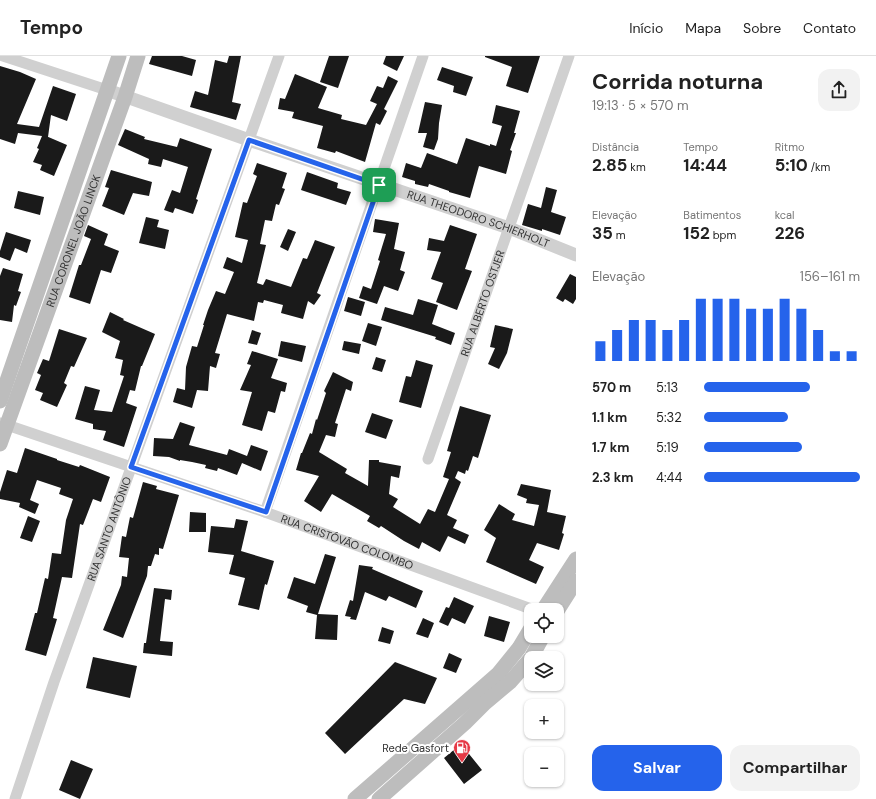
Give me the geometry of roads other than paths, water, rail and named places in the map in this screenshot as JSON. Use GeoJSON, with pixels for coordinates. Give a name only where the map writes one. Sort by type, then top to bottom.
{"type":"FeatureCollection","features":[{"type":"Feature","properties":{"kind":"main road","name":"RUA CORONEL JOÃO LINCK"},"geometry":{"type":"LineString","coordinates":[[0,401],[118,56]]}},
{"type":"Feature","properties":{"kind":"main road","name":"RUA CORONEL JOÃO LINCK"},"geometry":{"type":"LineString","coordinates":[[0,444],[3,424],[125,97],[138,56]]}},
{"type":"Feature","properties":{"kind":"main road"},"geometry":{"type":"LineString","coordinates":[[548,603],[576,559]]}},
{"type":"Feature","properties":{"kind":"main road"},"geometry":{"type":"LineString","coordinates":[[562,603],[576,581]]}},
{"type":"Feature","properties":{"kind":"main road"},"geometry":{"type":"LineString","coordinates":[[355,799],[498,674],[524,640]]}},
{"type":"Feature","properties":{"kind":"main road"},"geometry":{"type":"LineString","coordinates":[[379,799],[510,682],[530,658],[539,643]]}},
{"type":"Feature","properties":{"kind":"main road"},"geometry":{"type":"LineString","coordinates":[[420,742],[431,753]]}},
{"type":"Feature","properties":{"kind":"street"},"geometry":{"type":"LineString","coordinates":[[3,56],[107,90]]}},
{"type":"Feature","properties":{"kind":"street","name":"RUA SANTO ANTÔNIO"},"geometry":{"type":"LineString","coordinates":[[15,799],[54,682],[279,56]]}},
{"type":"Feature","properties":{"kind":"street"},"geometry":{"type":"LineString","coordinates":[[266,512],[423,56]]}},
{"type":"Feature","properties":{"kind":"street","name":"RUA ALBERTO OSTJER"},"geometry":{"type":"LineString","coordinates":[[428,460],[569,56]]}},
{"type":"Feature","properties":{"kind":"street","name":"RUA THEODORO SCHIERHOLT"},"geometry":{"type":"LineString","coordinates":[[107,90],[379,185],[509,228],[576,254]]}},
{"type":"Feature","properties":{"kind":"street","name":"RUA CRISTÓVÃO COLOMBO"},"geometry":{"type":"LineString","coordinates":[[3,424],[266,512],[524,606]]}},
{"type":"Feature","properties":{"kind":"place","name":"Rede Gasfort"},"geometry":{"type":"Point","coordinates":[462,763]}}]}
